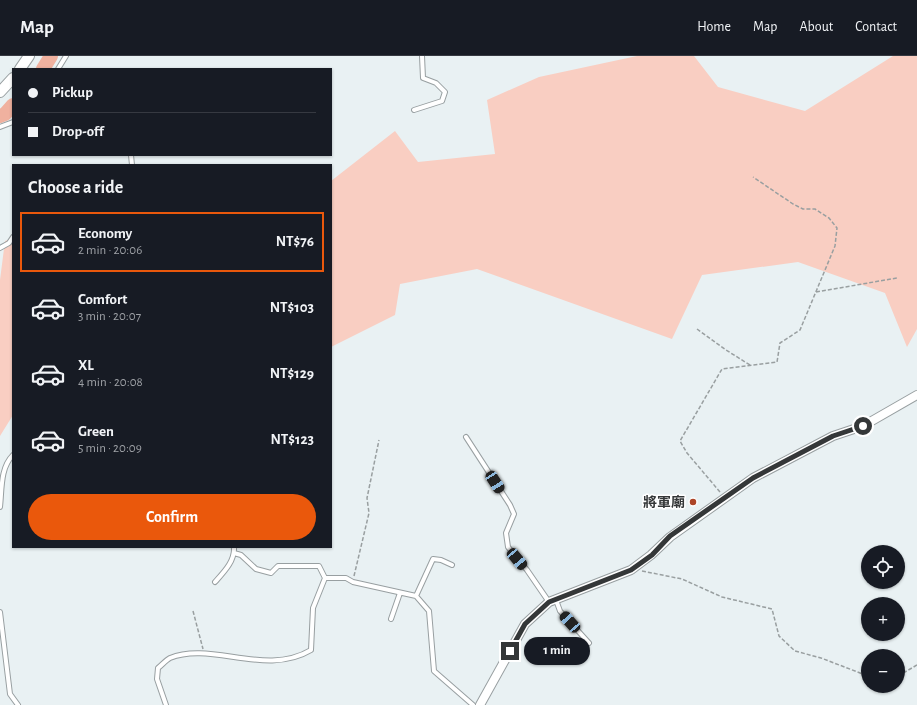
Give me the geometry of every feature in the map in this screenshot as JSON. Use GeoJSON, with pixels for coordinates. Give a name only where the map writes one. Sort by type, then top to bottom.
{"type":"FeatureCollection","features":[{"type":"Feature","properties":{"kind":"street"},"geometry":{"type":"LineString","coordinates":[[21,68],[29,56]]}},
{"type":"Feature","properties":{"kind":"street"},"geometry":{"type":"LineString","coordinates":[[0,92],[12,79]]}},
{"type":"Feature","properties":{"kind":"street"},"geometry":{"type":"LineString","coordinates":[[480,705],[525,624],[552,601],[631,570],[652,555],[670,536],[753,478],[833,436],[863,426],[917,395]]}},
{"type":"Feature","properties":{"kind":"lane"},"geometry":{"type":"LineString","coordinates":[[59,68],[66,56]]}},
{"type":"Feature","properties":{"kind":"lane"},"geometry":{"type":"LineString","coordinates":[[414,110],[442,101],[445,92],[436,83],[424,78],[422,56]]}},
{"type":"Feature","properties":{"kind":"lane"},"geometry":{"type":"LineString","coordinates":[[0,127],[12,122]]}},
{"type":"Feature","properties":{"kind":"lane"},"geometry":{"type":"LineString","coordinates":[[0,248],[9,243],[12,238]]}},
{"type":"Feature","properties":{"kind":"lane"},"geometry":{"type":"LineString","coordinates":[[466,437],[510,504],[514,514],[506,533],[508,547],[560,611],[589,643]]}},
{"type":"Feature","properties":{"kind":"lane"},"geometry":{"type":"LineString","coordinates":[[0,507],[6,462],[12,456]]}},
{"type":"Feature","properties":{"kind":"lane"},"geometry":{"type":"LineString","coordinates":[[215,582],[227,568],[234,553],[234,548]]}},
{"type":"Feature","properties":{"kind":"lane"},"geometry":{"type":"LineString","coordinates":[[166,705],[157,679],[158,668],[169,659],[193,653],[259,661],[301,656],[311,650],[313,608],[325,578],[319,566],[278,566],[271,573],[256,568],[241,555],[234,553]]}},
{"type":"Feature","properties":{"kind":"lane"},"geometry":{"type":"LineString","coordinates":[[416,596],[433,559],[441,560],[452,566]]}},
{"type":"Feature","properties":{"kind":"lane"},"geometry":{"type":"LineString","coordinates":[[325,578],[346,578],[353,582],[416,596],[429,611],[434,671],[473,705]]}},
{"type":"Feature","properties":{"kind":"lane"},"geometry":{"type":"LineString","coordinates":[[391,619],[400,592]]}},
{"type":"Feature","properties":{"kind":"lane"},"geometry":{"type":"LineString","coordinates":[[0,612],[10,694],[18,705]]}},
{"type":"Feature","properties":{"kind":"path"},"geometry":{"type":"LineString","coordinates":[[725,498],[687,453],[680,441],[722,369],[777,362],[780,343],[800,330],[835,246],[837,228],[830,218],[815,209],[803,209],[793,204],[753,177]]}},
{"type":"Feature","properties":{"kind":"path"},"geometry":{"type":"LineString","coordinates":[[816,292],[897,278]]}},
{"type":"Feature","properties":{"kind":"path"},"geometry":{"type":"LineString","coordinates":[[697,329],[750,365]]}},
{"type":"Feature","properties":{"kind":"path"},"geometry":{"type":"LineString","coordinates":[[353,582],[370,513],[367,498],[379,440]]}},
{"type":"Feature","properties":{"kind":"path"},"geometry":{"type":"LineString","coordinates":[[631,570],[682,579],[722,597],[772,608],[779,636],[795,651],[821,658],[861,673]]}},
{"type":"Feature","properties":{"kind":"path"},"geometry":{"type":"LineString","coordinates":[[193,611],[204,654]]}},
{"type":"Feature","properties":{"kind":"path"},"geometry":{"type":"LineString","coordinates":[[905,672],[917,665]]}},
{"type":"Feature","properties":{"kind":"shaded area"},"geometry":{"type":"Polygon","coordinates":[[[637,56],[694,56],[718,87],[805,111],[893,56],[917,56],[917,329],[907,347],[885,293],[798,262],[702,275],[672,339],[477,269],[400,284],[395,315],[332,346],[332,180],[395,131],[418,162],[495,154],[487,100],[539,77],[637,56]]]}},
{"type":"Feature","properties":{"kind":"shaded area"},"geometry":{"type":"Polygon","coordinates":[[[12,238],[12,417],[0,436],[0,280],[5,241],[12,238]]]}},
{"type":"Feature","properties":{"kind":"waterway"},"geometry":{"type":"LineString","coordinates":[[44,68],[51,56]]}},
{"type":"Feature","properties":{"kind":"waterway"},"geometry":{"type":"LineString","coordinates":[[0,116],[5,114],[12,106]]}},
{"type":"Feature","properties":{"kind":"place","name":"將軍廟"},"geometry":{"type":"Point","coordinates":[693,502]}},
{"type":"Feature","properties":{"kind":"route"},"geometry":{"type":"LineString","coordinates":[[510,651],[525,624],[549,602],[631,570],[652,555],[670,536],[753,478],[833,436],[863,426]]}}]}
